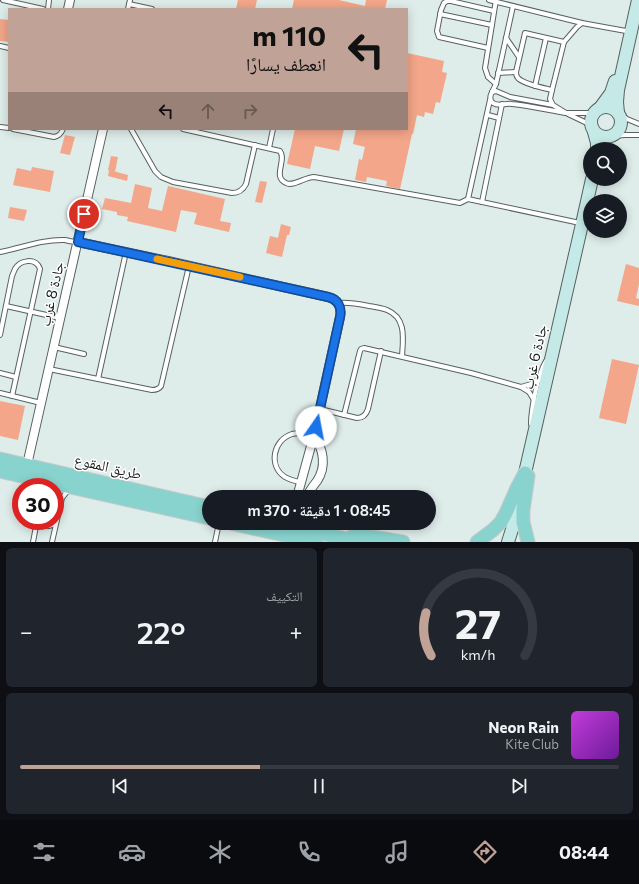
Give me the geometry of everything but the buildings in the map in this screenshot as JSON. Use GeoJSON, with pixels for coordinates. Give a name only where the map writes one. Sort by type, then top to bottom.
{"type":"FeatureCollection","features":[{"type":"Feature","properties":{"kind":"main road"},"geometry":{"type":"LineString","coordinates":[[597,142],[592,129],[592,116],[611,93],[632,0]]}},
{"type":"Feature","properties":{"kind":"main road"},"geometry":{"type":"LineString","coordinates":[[609,142],[619,131],[621,126],[617,102],[618,90],[638,0]]}},
{"type":"Feature","properties":{"kind":"main road"},"geometry":{"type":"LineString","coordinates":[[597,110],[604,107],[612,108],[619,113]]}},
{"type":"Feature","properties":{"kind":"main road"},"geometry":{"type":"LineString","coordinates":[[592,129],[602,137],[612,137]]}},
{"type":"Feature","properties":{"kind":"main road","name":"جادة 6 غرب"},"geometry":{"type":"LineString","coordinates":[[514,542],[533,437],[590,186]]}},
{"type":"Feature","properties":{"kind":"main road","name":"جادة 6 غرب"},"geometry":{"type":"LineString","coordinates":[[508,542],[526,475],[584,238]]}},
{"type":"Feature","properties":{"kind":"main road","name":"طريق المقوع"},"geometry":{"type":"LineString","coordinates":[[0,459],[202,505]]}},
{"type":"Feature","properties":{"kind":"main road","name":"طريق المقوع"},"geometry":{"type":"LineString","coordinates":[[0,471],[22,478]]}},
{"type":"Feature","properties":{"kind":"main road"},"geometry":{"type":"LineString","coordinates":[[476,542],[493,530],[501,522],[517,488],[526,475]]}},
{"type":"Feature","properties":{"kind":"main road"},"geometry":{"type":"LineString","coordinates":[[526,475],[523,522],[528,542]]}},
{"type":"Feature","properties":{"kind":"main road","name":"طريق المقوع"},"geometry":{"type":"LineString","coordinates":[[64,487],[202,516]]}},
{"type":"Feature","properties":{"kind":"main road"},"geometry":{"type":"LineString","coordinates":[[262,530],[316,542]]}},
{"type":"Feature","properties":{"kind":"main road"},"geometry":{"type":"LineString","coordinates":[[314,530],[360,542]]}},
{"type":"Feature","properties":{"kind":"main road"},"geometry":{"type":"LineString","coordinates":[[344,538],[355,536],[370,537],[403,542]]}},
{"type":"Feature","properties":{"kind":"street","name":"جادة 8 غرب"},"geometry":{"type":"LineString","coordinates":[[27,465],[103,130]]}},
{"type":"Feature","properties":{"kind":"street"},"geometry":{"type":"LineString","coordinates":[[78,242],[328,297],[332,298],[338,303],[340,308],[340,317],[314,435],[298,490]]}},
{"type":"Feature","properties":{"kind":"street"},"geometry":{"type":"LineString","coordinates":[[311,490],[318,480],[323,465],[322,449],[314,435]]}},
{"type":"Feature","properties":{"kind":"lane"},"geometry":{"type":"LineString","coordinates":[[3,0],[39,8]]}},
{"type":"Feature","properties":{"kind":"lane"},"geometry":{"type":"LineString","coordinates":[[489,0],[582,23],[626,31]]}},
{"type":"Feature","properties":{"kind":"lane"},"geometry":{"type":"LineString","coordinates":[[488,48],[439,37],[438,31],[440,14],[444,3],[447,1],[494,11]]}},
{"type":"Feature","properties":{"kind":"lane"},"geometry":{"type":"LineString","coordinates":[[496,1],[485,68],[488,77],[496,84]]}},
{"type":"Feature","properties":{"kind":"lane"},"geometry":{"type":"LineString","coordinates":[[130,2],[149,8]]}},
{"type":"Feature","properties":{"kind":"lane"},"geometry":{"type":"LineString","coordinates":[[468,199],[488,115],[490,96],[496,84],[514,6]]}},
{"type":"Feature","properties":{"kind":"lane"},"geometry":{"type":"LineString","coordinates":[[440,14],[492,25]]}},
{"type":"Feature","properties":{"kind":"lane"},"geometry":{"type":"LineString","coordinates":[[553,105],[550,99],[564,42],[582,23]]}},
{"type":"Feature","properties":{"kind":"lane"},"geometry":{"type":"LineString","coordinates":[[552,90],[521,81],[516,76],[525,33],[564,42]]}},
{"type":"Feature","properties":{"kind":"lane"},"geometry":{"type":"LineString","coordinates":[[506,38],[519,57]]}},
{"type":"Feature","properties":{"kind":"lane"},"geometry":{"type":"LineString","coordinates":[[535,86],[546,38]]}},
{"type":"Feature","properties":{"kind":"lane"},"geometry":{"type":"LineString","coordinates":[[498,73],[516,72]]}},
{"type":"Feature","properties":{"kind":"lane"},"geometry":{"type":"LineString","coordinates":[[492,92],[496,91],[510,96],[553,105],[592,129]]}},
{"type":"Feature","properties":{"kind":"lane"},"geometry":{"type":"LineString","coordinates":[[490,100],[499,105],[509,103],[566,113],[597,110]]}},
{"type":"Feature","properties":{"kind":"lane"},"geometry":{"type":"LineString","coordinates":[[482,202],[502,104]]}},
{"type":"Feature","properties":{"kind":"lane"},"geometry":{"type":"LineString","coordinates":[[619,113],[639,124]]}},
{"type":"Feature","properties":{"kind":"lane"},"geometry":{"type":"LineString","coordinates":[[488,115],[499,118]]}},
{"type":"Feature","properties":{"kind":"lane"},"geometry":{"type":"LineString","coordinates":[[17,130],[54,137],[61,134],[63,130]]}},
{"type":"Feature","properties":{"kind":"lane"},"geometry":{"type":"LineString","coordinates":[[132,130],[155,171],[161,177],[173,182],[232,193],[239,192],[246,184],[255,145]]}},
{"type":"Feature","properties":{"kind":"lane"},"geometry":{"type":"LineString","coordinates":[[188,130],[278,150],[282,153],[283,157],[280,177],[287,184],[293,184],[314,177],[460,203],[468,199],[582,224]]}},
{"type":"Feature","properties":{"kind":"lane"},"geometry":{"type":"LineString","coordinates":[[269,148],[273,130]]}},
{"type":"Feature","properties":{"kind":"lane"},"geometry":{"type":"LineString","coordinates":[[612,137],[639,135]]}},
{"type":"Feature","properties":{"kind":"lane"},"geometry":{"type":"LineString","coordinates":[[0,252],[45,242],[65,240],[78,242]]}},
{"type":"Feature","properties":{"kind":"lane"},"geometry":{"type":"LineString","coordinates":[[98,379],[126,252]]}},
{"type":"Feature","properties":{"kind":"lane"},"geometry":{"type":"LineString","coordinates":[[0,335],[12,276],[15,269],[20,264],[33,261],[38,264],[40,269],[12,396]]}},
{"type":"Feature","properties":{"kind":"lane"},"geometry":{"type":"LineString","coordinates":[[49,368],[152,390],[160,388],[189,266]]}},
{"type":"Feature","properties":{"kind":"lane"},"geometry":{"type":"LineString","coordinates":[[338,303],[358,304],[387,310],[398,317],[403,329],[402,356]]}},
{"type":"Feature","properties":{"kind":"lane"},"geometry":{"type":"LineString","coordinates":[[6,306],[60,318]]}},
{"type":"Feature","properties":{"kind":"lane"},"geometry":{"type":"LineString","coordinates":[[54,347],[84,354]]}},
{"type":"Feature","properties":{"kind":"lane"},"geometry":{"type":"LineString","coordinates":[[344,416],[360,350],[363,348],[402,356],[521,387],[529,392],[534,400]]}},
{"type":"Feature","properties":{"kind":"lane"},"geometry":{"type":"LineString","coordinates":[[320,409],[357,418],[361,418],[367,413],[381,351]]}},
{"type":"Feature","properties":{"kind":"lane"},"geometry":{"type":"LineString","coordinates":[[533,437],[531,421],[534,400],[544,365],[552,355]]}},
{"type":"Feature","properties":{"kind":"lane"},"geometry":{"type":"LineString","coordinates":[[0,373],[16,377]]}},
{"type":"Feature","properties":{"kind":"lane"},"geometry":{"type":"LineString","coordinates":[[521,387],[531,384],[539,379]]}},
{"type":"Feature","properties":{"kind":"lane"},"geometry":{"type":"LineString","coordinates":[[0,393],[41,403]]}},
{"type":"Feature","properties":{"kind":"lane"},"geometry":{"type":"LineString","coordinates":[[300,482],[285,477],[279,471],[274,456],[276,449],[285,437],[292,433],[314,435]]}},
{"type":"Feature","properties":{"kind":"lane"},"geometry":{"type":"LineString","coordinates":[[64,496],[72,488]]}},
{"type":"Feature","properties":{"kind":"lane"},"geometry":{"type":"LineString","coordinates":[[33,542],[36,530]]}},
{"type":"Feature","properties":{"kind":"lane"},"geometry":{"type":"LineString","coordinates":[[52,542],[55,530]]}},
{"type":"Feature","properties":{"kind":"lane"},"geometry":{"type":"LineString","coordinates":[[215,542],[218,530]]}},
{"type":"Feature","properties":{"kind":"slow traffic"},"geometry":{"type":"LineString","coordinates":[[157,259],[240,277]]}},
{"type":"Feature","properties":{"kind":"route"},"geometry":{"type":"LineString","coordinates":[[84,214],[78,242],[336,300],[341,312],[316,427]]}}]}
